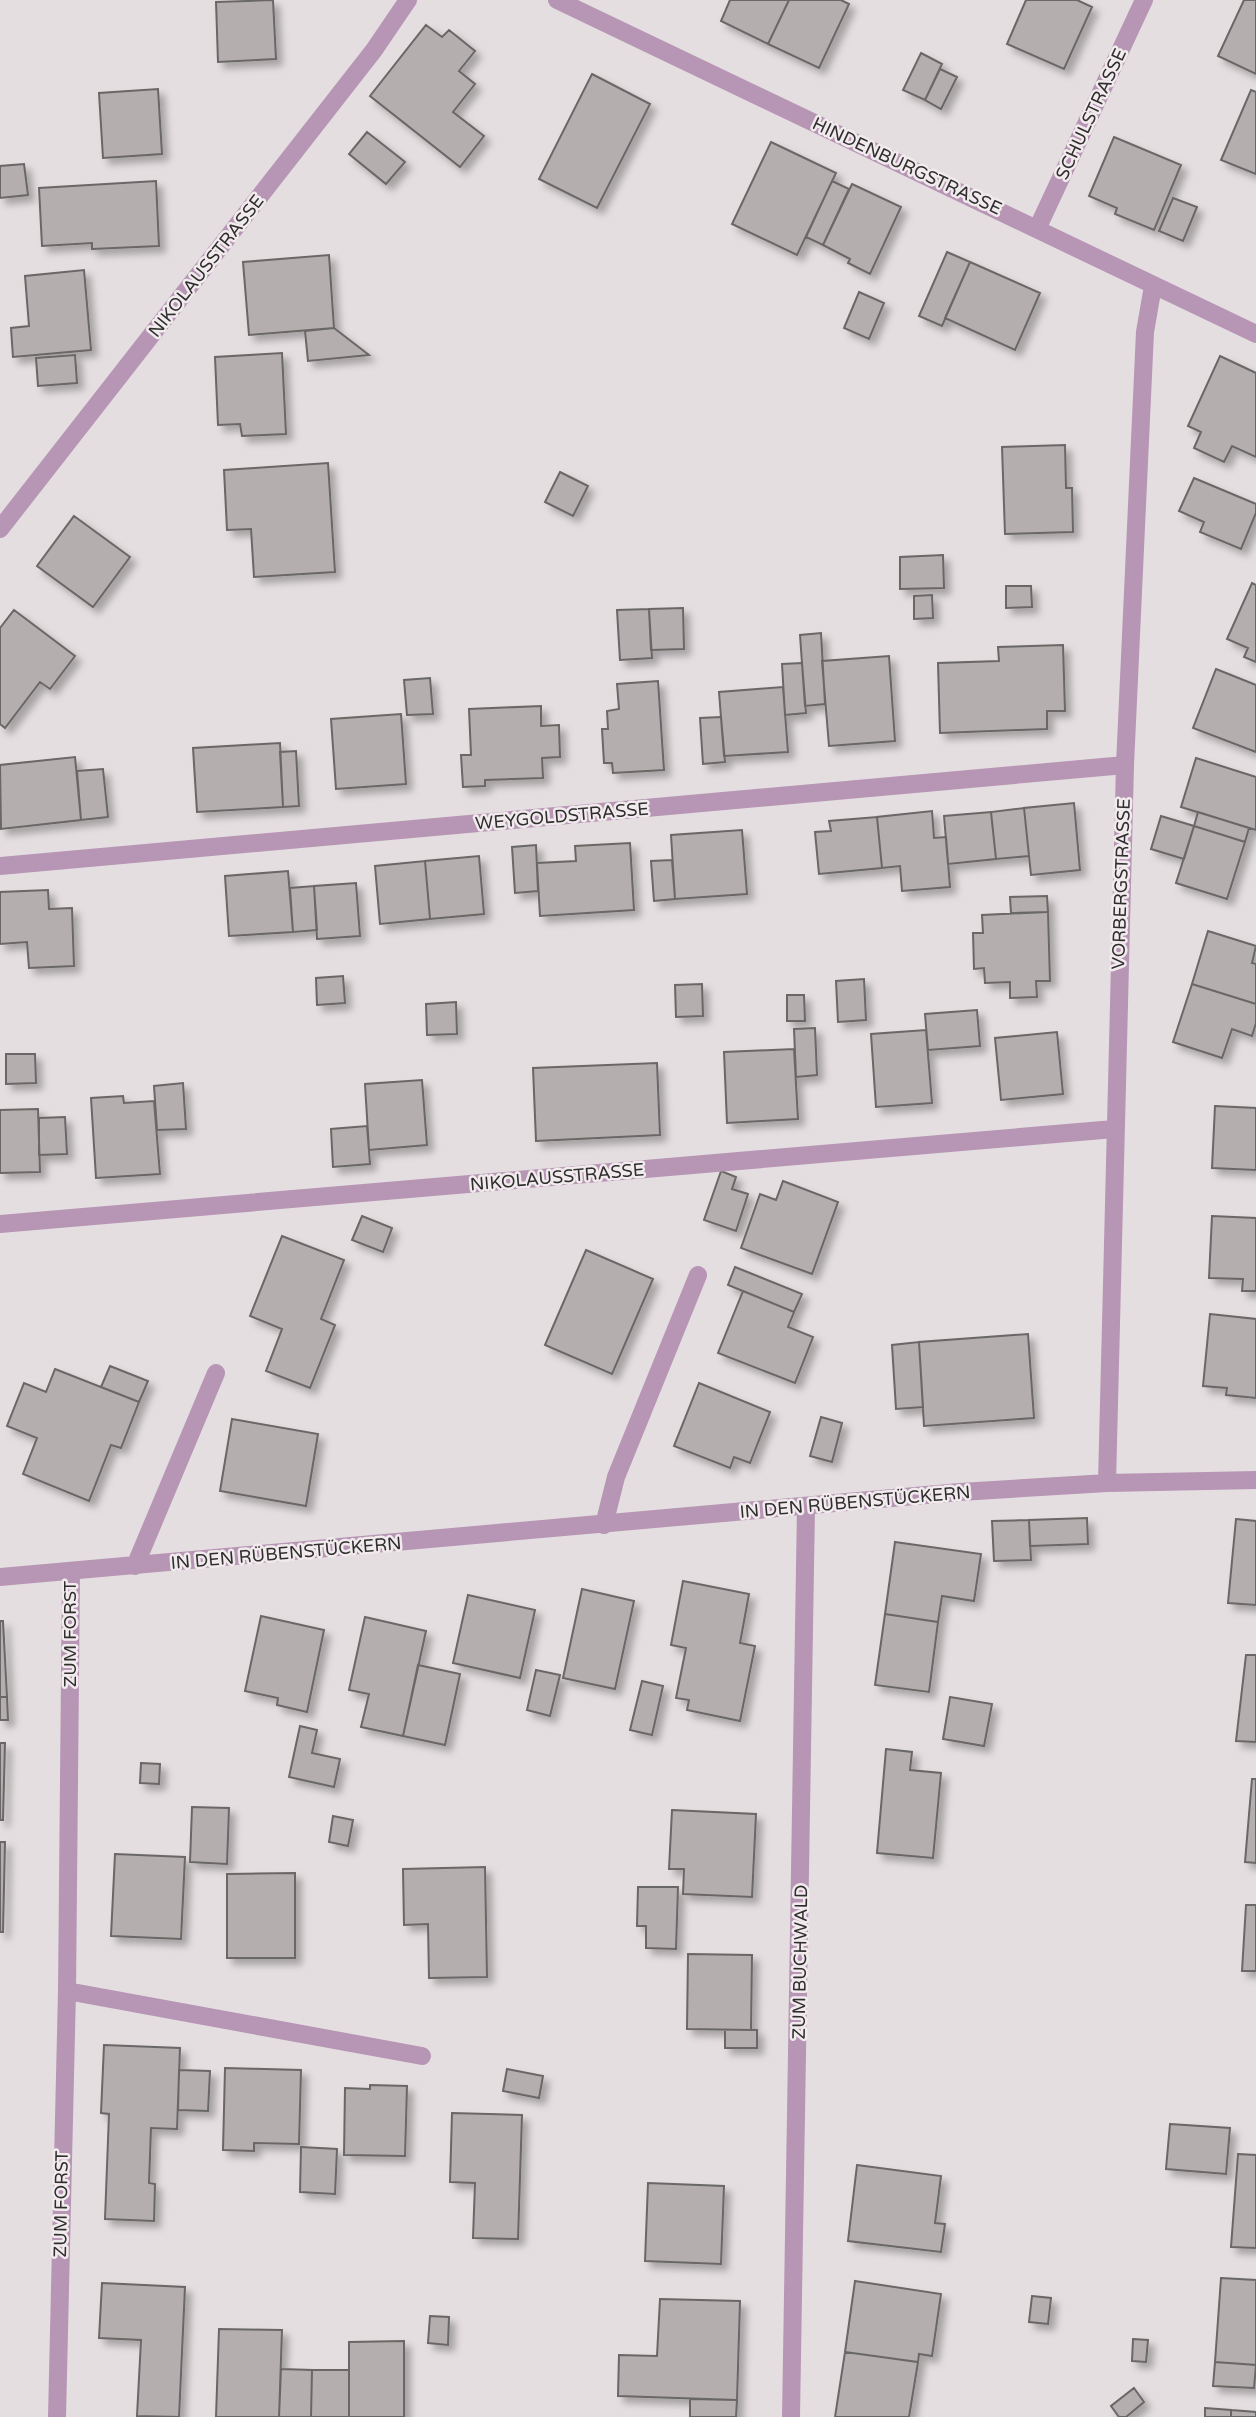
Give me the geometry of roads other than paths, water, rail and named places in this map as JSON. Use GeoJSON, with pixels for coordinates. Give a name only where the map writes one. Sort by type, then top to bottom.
{"type":"FeatureCollection","features":[{"type":"Feature","properties":{"kind":"street","name":"NIKOLAUSSTRASSE"},"geometry":{"type":"LineString","coordinates":[[0,529],[374,50],[408,0]]}},
{"type":"Feature","properties":{"kind":"street","name":"HINDENBURGSTRASSE"},"geometry":{"type":"LineString","coordinates":[[557,0],[1256,334]]}},
{"type":"Feature","properties":{"kind":"street","name":"SCHULSTRASSE"},"geometry":{"type":"LineString","coordinates":[[1038,228],[1144,0]]}},
{"type":"Feature","properties":{"kind":"street","name":"VORBERGSTRASSE"},"geometry":{"type":"LineString","coordinates":[[1107,1483],[1125,765],[1145,332],[1153,286]]}},
{"type":"Feature","properties":{"kind":"street","name":"WEYGOLDSTRASSE"},"geometry":{"type":"LineString","coordinates":[[0,866],[1125,765]]}},
{"type":"Feature","properties":{"kind":"street","name":"NIKOLAUSSTRASSE"},"geometry":{"type":"LineString","coordinates":[[0,1224],[1114,1129]]}},
{"type":"Feature","properties":{"kind":"street"},"geometry":{"type":"LineString","coordinates":[[604,1525],[615,1477],[698,1275]]}},
{"type":"Feature","properties":{"kind":"street"},"geometry":{"type":"LineString","coordinates":[[135,1566],[216,1373]]}},
{"type":"Feature","properties":{"kind":"street","name":"IN DEN RÜBENSTÜCKERN"},"geometry":{"type":"LineString","coordinates":[[0,1577],[960,1492],[1107,1483],[1256,1480]]}},
{"type":"Feature","properties":{"kind":"street","name":"ZUM BUCHWALD"},"geometry":{"type":"LineString","coordinates":[[791,2417],[806,1507]]}},
{"type":"Feature","properties":{"kind":"street","name":"ZUM FORST"},"geometry":{"type":"LineString","coordinates":[[57,2417],[67,1991],[71,1571]]}},
{"type":"Feature","properties":{"kind":"street"},"geometry":{"type":"LineString","coordinates":[[67,1991],[422,2056]]}}]}
